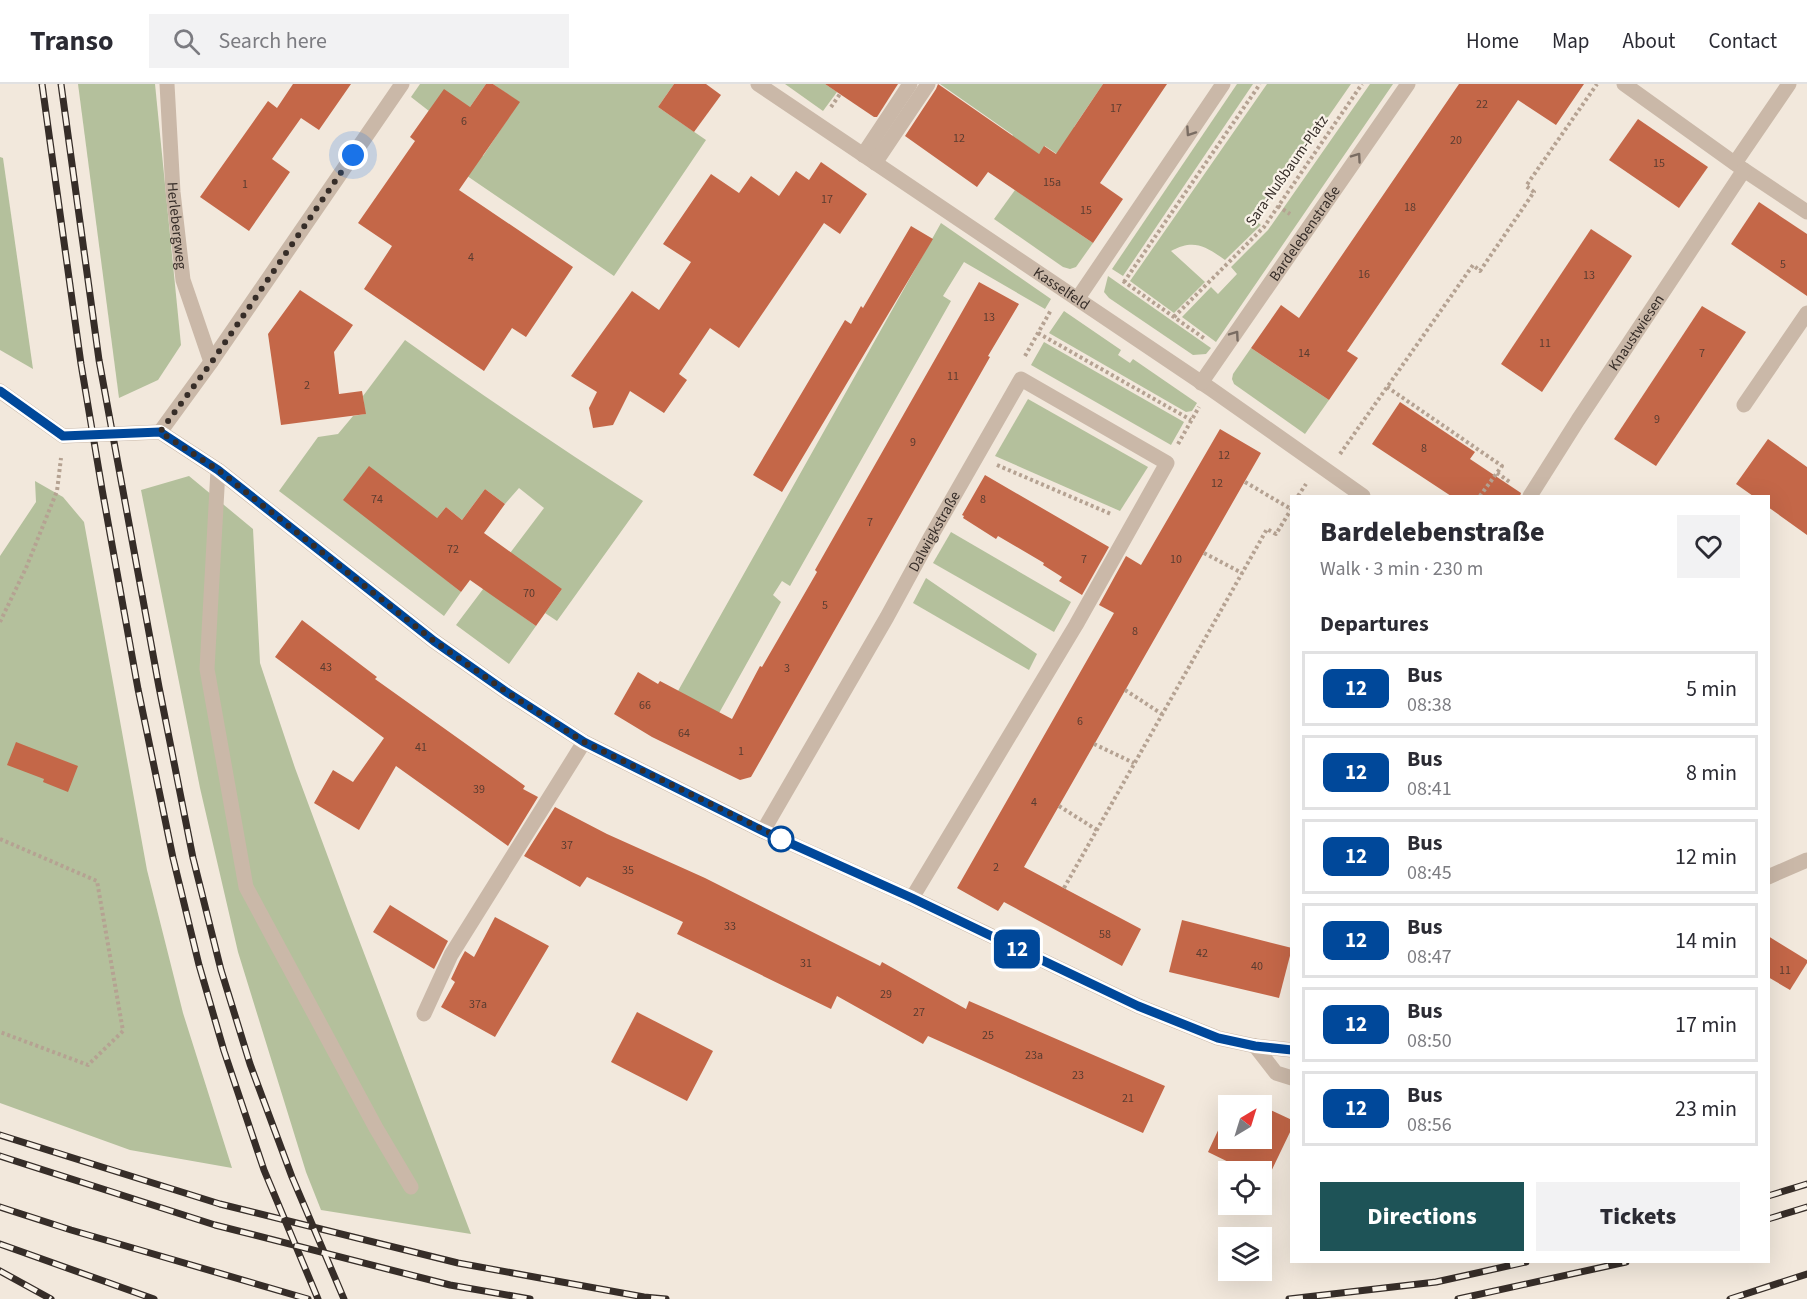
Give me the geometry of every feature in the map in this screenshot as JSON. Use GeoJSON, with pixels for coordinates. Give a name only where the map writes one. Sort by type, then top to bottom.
{"type":"FeatureCollection","features":[{"type":"Feature","properties":{"kind":"street","name":"Herlebergweg"},"geometry":{"type":"LineString","coordinates":[[167,84],[173,192],[183,280],[211,363]]}},
{"type":"Feature","properties":{"kind":"street"},"geometry":{"type":"LineString","coordinates":[[160,432],[211,363],[402,84]]}},
{"type":"Feature","properties":{"kind":"street","name":"Kasselfeld"},"geometry":{"type":"LineString","coordinates":[[758,84],[1078,298],[1362,495]]}},
{"type":"Feature","properties":{"kind":"street"},"geometry":{"type":"LineString","coordinates":[[869,159],[910,84]]}},
{"type":"Feature","properties":{"kind":"street"},"geometry":{"type":"LineString","coordinates":[[869,159],[928,84]]}},
{"type":"Feature","properties":{"kind":"street"},"geometry":{"type":"LineString","coordinates":[[1078,298],[1223,84]]}},
{"type":"Feature","properties":{"kind":"street","name":"Bardelebenstraße"},"geometry":{"type":"LineString","coordinates":[[1201,383],[1408,84]]}},
{"type":"Feature","properties":{"kind":"street"},"geometry":{"type":"LineString","coordinates":[[1624,84],[1807,212]]}},
{"type":"Feature","properties":{"kind":"street","name":"Knaustwiesen"},"geometry":{"type":"LineString","coordinates":[[1531,495],[1740,167],[1789,84]]}},
{"type":"Feature","properties":{"kind":"street"},"geometry":{"type":"LineString","coordinates":[[1744,405],[1807,313]]}},
{"type":"Feature","properties":{"kind":"street","name":"Dalwigkstraße"},"geometry":{"type":"LineString","coordinates":[[763,831],[1021,379],[1167,464],[1133,523]]}},
{"type":"Feature","properties":{"kind":"street"},"geometry":{"type":"LineString","coordinates":[[0,392],[63,436],[160,432],[218,470],[434,641],[508,693],[584,742],[763,831],[912,898],[1179,1024],[1218,1038],[1255,1046],[1290,1050]]}},
{"type":"Feature","properties":{"kind":"street"},"geometry":{"type":"LineString","coordinates":[[218,470],[207,669],[246,887],[376,1128],[411,1187]]}},
{"type":"Feature","properties":{"kind":"street"},"geometry":{"type":"LineString","coordinates":[[912,898],[1070,635],[1133,523]]}},
{"type":"Feature","properties":{"kind":"street"},"geometry":{"type":"LineString","coordinates":[[424,1014],[451,955],[584,742]]}},
{"type":"Feature","properties":{"kind":"street"},"geometry":{"type":"LineString","coordinates":[[1770,875],[1807,860]]}},
{"type":"Feature","properties":{"kind":"street"},"geometry":{"type":"LineString","coordinates":[[1255,1046],[1276,1073],[1290,1077]]}},
{"type":"Feature","properties":{"kind":"path"},"geometry":{"type":"LineString","coordinates":[[1223,351],[1124,282],[1260,84]]}},
{"type":"Feature","properties":{"kind":"path","name":"Sara-Nußbaum-Platz"},"geometry":{"type":"LineString","coordinates":[[1174,317],[1264,227],[1362,84]]}},
{"type":"Feature","properties":{"kind":"path"},"geometry":{"type":"LineString","coordinates":[[1328,472],[1473,265],[1480,271],[1534,192],[1526,186],[1597,84]]}},
{"type":"Feature","properties":{"kind":"path"},"geometry":{"type":"LineString","coordinates":[[1038,333],[1191,420]]}},
{"type":"Feature","properties":{"kind":"path"},"geometry":{"type":"LineString","coordinates":[[1387,387],[1502,466],[1481,495]]}},
{"type":"Feature","properties":{"kind":"path"},"geometry":{"type":"LineString","coordinates":[[0,622],[26,568],[57,491],[63,436]]}},
{"type":"Feature","properties":{"kind":"path"},"geometry":{"type":"LineString","coordinates":[[976,457],[1133,523]]}},
{"type":"Feature","properties":{"kind":"path"},"geometry":{"type":"LineString","coordinates":[[1245,482],[1290,507]]}},
{"type":"Feature","properties":{"kind":"path"},"geometry":{"type":"LineString","coordinates":[[1064,888],[1267,529],[1276,534],[1290,510]]}},
{"type":"Feature","properties":{"kind":"path"},"geometry":{"type":"LineString","coordinates":[[1204,553],[1242,573]]}},
{"type":"Feature","properties":{"kind":"path"},"geometry":{"type":"LineString","coordinates":[[1125,690],[1162,714]]}},
{"type":"Feature","properties":{"kind":"path"},"geometry":{"type":"LineString","coordinates":[[1095,744],[1134,764]]}},
{"type":"Feature","properties":{"kind":"path"},"geometry":{"type":"LineString","coordinates":[[1059,806],[1097,830]]}},
{"type":"Feature","properties":{"kind":"path"},"geometry":{"type":"LineString","coordinates":[[0,839],[97,881],[123,1031],[88,1065],[0,1032]]}},
{"type":"Feature","properties":{"kind":"green space"},"geometry":{"type":"Polygon","coordinates":[[[78,84],[155,84],[181,345],[158,380],[119,398],[78,84]]]}},
{"type":"Feature","properties":{"kind":"green space"},"geometry":{"type":"Polygon","coordinates":[[[420,84],[486,84],[470,107],[429,111],[411,97],[420,84]]]}},
{"type":"Feature","properties":{"kind":"green space"},"geometry":{"type":"Polygon","coordinates":[[[493,84],[674,84],[658,107],[706,140],[614,276],[432,152],[483,156],[519,102],[493,84]]]}},
{"type":"Feature","properties":{"kind":"green space"},"geometry":{"type":"Polygon","coordinates":[[[785,84],[825,84],[837,92],[823,111],[785,84]]]}},
{"type":"Feature","properties":{"kind":"green space"},"geometry":{"type":"Polygon","coordinates":[[[940,84],[1103,84],[1074,127],[1103,146],[1085,173],[1045,146],[1036,158],[1009,140],[1013,135],[940,84]]]}},
{"type":"Feature","properties":{"kind":"green space"},"geometry":{"type":"Polygon","coordinates":[[[1237,84],[1253,84],[1123,276],[1112,269],[1237,84]]]}},
{"type":"Feature","properties":{"kind":"green space"},"geometry":{"type":"Polygon","coordinates":[[[1267,84],[1351,84],[1256,221],[1261,225],[1225,260],[1205,248],[1193,245],[1186,245],[1171,251],[1205,282],[1174,313],[1130,281],[1267,84]]]}},
{"type":"Feature","properties":{"kind":"green space"},"geometry":{"type":"Polygon","coordinates":[[[1370,84],[1393,84],[1216,342],[1182,317],[1211,287],[1218,294],[1237,274],[1231,267],[1268,230],[1370,84]]]}},
{"type":"Feature","properties":{"kind":"green space"},"geometry":{"type":"Polygon","coordinates":[[[0,157],[3,158],[33,369],[0,350],[0,157]]]}},
{"type":"Feature","properties":{"kind":"green space"},"geometry":{"type":"Polygon","coordinates":[[[1015,190],[1093,243],[1076,267],[1070,269],[1063,267],[994,219],[1015,190]]]}},
{"type":"Feature","properties":{"kind":"green space"},"geometry":{"type":"Polygon","coordinates":[[[941,223],[1051,299],[1045,309],[964,262],[943,296],[951,301],[790,586],[782,581],[773,595],[781,602],[718,715],[678,691],[941,223]]]}},
{"type":"Feature","properties":{"kind":"green space"},"geometry":{"type":"Polygon","coordinates":[[[1108,276],[1211,348],[1206,354],[1193,355],[1109,298],[1104,292],[1108,276]]]}},
{"type":"Feature","properties":{"kind":"green space"},"geometry":{"type":"Polygon","coordinates":[[[1064,311],[1121,350],[1118,355],[1130,363],[1133,359],[1197,403],[1192,411],[1186,412],[1049,333],[1064,311]]]}},
{"type":"Feature","properties":{"kind":"green space"},"geometry":{"type":"Polygon","coordinates":[[[405,340],[523,422],[643,501],[557,621],[545,613],[562,589],[497,598],[536,626],[509,664],[456,625],[544,508],[519,488],[505,504],[485,489],[462,520],[446,507],[410,551],[461,592],[444,616],[279,491],[318,437],[338,434],[353,416],[365,414],[363,396],[405,340]]]}},
{"type":"Feature","properties":{"kind":"green space"},"geometry":{"type":"Polygon","coordinates":[[[1044,342],[1184,422],[1171,445],[1031,365],[1044,342]]]}},
{"type":"Feature","properties":{"kind":"green space"},"geometry":{"type":"Polygon","coordinates":[[[1251,348],[1329,400],[1305,434],[1234,384],[1233,374],[1251,348]]]}},
{"type":"Feature","properties":{"kind":"green space"},"geometry":{"type":"Polygon","coordinates":[[[1028,399],[1148,467],[1120,511],[995,456],[1028,399]]]}},
{"type":"Feature","properties":{"kind":"green space"},"geometry":{"type":"Polygon","coordinates":[[[189,476],[253,529],[260,663],[295,768],[471,1234],[321,1210],[306,1172],[238,952],[200,788],[141,490],[189,476]]]}},
{"type":"Feature","properties":{"kind":"green space"},"geometry":{"type":"Polygon","coordinates":[[[35,481],[63,497],[84,522],[147,870],[183,1013],[232,1168],[130,1150],[0,1103],[0,556],[36,502],[35,481]]]}},
{"type":"Feature","properties":{"kind":"green space"},"geometry":{"type":"Polygon","coordinates":[[[951,532],[1071,602],[1054,632],[933,563],[951,532]]]}},
{"type":"Feature","properties":{"kind":"green space"},"geometry":{"type":"Polygon","coordinates":[[[926,578],[1037,654],[1029,670],[913,603],[926,578]]]}},
{"type":"Feature","properties":{"kind":"building"},"geometry":{"type":"Polygon","coordinates":[[[293,84],[351,84],[319,130],[301,118],[272,159],[290,172],[249,231],[200,197],[268,101],[277,108],[293,84]]]}},
{"type":"Feature","properties":{"kind":"building"},"geometry":{"type":"Polygon","coordinates":[[[486,84],[493,84],[520,102],[459,190],[573,267],[526,337],[512,328],[484,371],[364,289],[392,246],[358,223],[415,141],[410,137],[444,89],[470,107],[486,84]]]}},
{"type":"Feature","properties":{"kind":"building"},"geometry":{"type":"Polygon","coordinates":[[[674,84],[706,84],[721,95],[694,132],[658,107],[674,84]]]}},
{"type":"Feature","properties":{"kind":"building"},"geometry":{"type":"Polygon","coordinates":[[[825,84],[898,84],[877,117],[874,117],[825,84]]]}},
{"type":"Feature","properties":{"kind":"building"},"geometry":{"type":"Polygon","coordinates":[[[938,84],[1039,154],[1044,146],[1056,154],[1103,84],[1167,84],[1100,183],[1123,199],[1093,243],[988,172],[977,187],[905,136],[938,84]]]}},
{"type":"Feature","properties":{"kind":"building"},"geometry":{"type":"Polygon","coordinates":[[[1459,84],[1584,84],[1556,125],[1518,100],[1347,351],[1358,358],[1329,400],[1251,348],[1281,305],[1299,318],[1459,84]]]}},
{"type":"Feature","properties":{"kind":"building"},"geometry":{"type":"Polygon","coordinates":[[[1638,119],[1708,167],[1679,208],[1609,160],[1638,119]]]}},
{"type":"Feature","properties":{"kind":"building"},"geometry":{"type":"Polygon","coordinates":[[[821,162],[867,194],[840,234],[824,223],[739,348],[710,328],[679,374],[687,380],[664,413],[630,391],[613,425],[593,428],[589,408],[597,392],[571,376],[632,291],[659,310],[691,262],[663,244],[711,174],[739,193],[751,176],[779,196],[796,171],[809,180],[821,162]]]}},
{"type":"Feature","properties":{"kind":"building"},"geometry":{"type":"Polygon","coordinates":[[[1759,202],[1807,234],[1807,296],[1731,244],[1759,202]]]}},
{"type":"Feature","properties":{"kind":"building"},"geometry":{"type":"Polygon","coordinates":[[[911,226],[933,239],[782,492],[753,475],[845,320],[851,324],[861,306],[863,308],[911,226]]]}},
{"type":"Feature","properties":{"kind":"building"},"geometry":{"type":"Polygon","coordinates":[[[1591,229],[1632,256],[1542,392],[1501,364],[1591,229]]]}},
{"type":"Feature","properties":{"kind":"building"},"geometry":{"type":"Polygon","coordinates":[[[979,282],[1019,304],[751,777],[740,780],[652,737],[614,714],[638,672],[732,719],[979,282]]]}},
{"type":"Feature","properties":{"kind":"building"},"geometry":{"type":"Polygon","coordinates":[[[300,290],[353,325],[334,352],[339,394],[362,391],[366,414],[281,425],[268,334],[300,290]]]}},
{"type":"Feature","properties":{"kind":"building"},"geometry":{"type":"Polygon","coordinates":[[[1702,306],[1746,332],[1656,466],[1614,439],[1702,306]]]}},
{"type":"Feature","properties":{"kind":"building"},"geometry":{"type":"Polygon","coordinates":[[[1400,402],[1475,452],[1470,459],[1521,493],[1520,495],[1449,495],[1372,444],[1400,402]]]}},
{"type":"Feature","properties":{"kind":"building"},"geometry":{"type":"Polygon","coordinates":[[[1220,429],[1261,453],[1024,867],[1141,929],[1122,966],[1004,902],[998,911],[957,888],[1114,613],[1099,605],[1126,556],[1141,565],[1220,429]]]}},
{"type":"Feature","properties":{"kind":"building"},"geometry":{"type":"Polygon","coordinates":[[[1768,439],[1807,467],[1807,535],[1770,508],[1770,495],[1752,495],[1736,484],[1768,439]]]}},
{"type":"Feature","properties":{"kind":"building"},"geometry":{"type":"Polygon","coordinates":[[[369,466],[437,518],[446,507],[462,520],[485,489],[505,504],[484,533],[562,589],[536,626],[470,580],[461,592],[343,500],[369,466]]]}},
{"type":"Feature","properties":{"kind":"building"},"geometry":{"type":"Polygon","coordinates":[[[985,475],[1109,547],[1082,595],[1059,581],[1062,577],[1043,565],[1044,563],[998,536],[996,539],[963,518],[962,515],[985,475]]]}},
{"type":"Feature","properties":{"kind":"building"},"geometry":{"type":"Polygon","coordinates":[[[302,620],[377,677],[375,679],[525,786],[523,789],[538,797],[508,846],[396,766],[359,830],[314,803],[333,770],[353,782],[384,738],[275,657],[302,620]]]}},
{"type":"Feature","properties":{"kind":"building"},"geometry":{"type":"Polygon","coordinates":[[[16,742],[78,766],[68,792],[43,782],[44,779],[7,765],[16,742]]]}},
{"type":"Feature","properties":{"kind":"building"},"geometry":{"type":"Polygon","coordinates":[[[555,807],[607,834],[705,878],[880,966],[882,962],[966,1009],[969,1001],[1165,1086],[1143,1133],[928,1036],[923,1044],[837,996],[831,1009],[677,934],[683,922],[587,877],[580,887],[524,856],[555,807]]]}},
{"type":"Feature","properties":{"kind":"building"},"geometry":{"type":"Polygon","coordinates":[[[390,905],[448,941],[434,969],[373,932],[390,905]]]}},
{"type":"Feature","properties":{"kind":"building"},"geometry":{"type":"Polygon","coordinates":[[[495,917],[549,946],[495,1037],[441,1007],[455,982],[451,979],[465,951],[474,957],[495,917]]]}},
{"type":"Feature","properties":{"kind":"building"},"geometry":{"type":"Polygon","coordinates":[[[1182,920],[1290,947],[1279,998],[1169,972],[1182,920]]]}},
{"type":"Feature","properties":{"kind":"building"},"geometry":{"type":"Polygon","coordinates":[[[1770,937],[1807,960],[1790,990],[1770,978],[1770,937]]]}},
{"type":"Feature","properties":{"kind":"building"},"geometry":{"type":"Polygon","coordinates":[[[637,1012],[713,1051],[687,1101],[611,1062],[637,1012]]]}},
{"type":"Feature","properties":{"kind":"building"},"geometry":{"type":"Polygon","coordinates":[[[1272,1111],[1290,1119],[1290,1132],[1272,1170],[1272,1161],[1226,1161],[1208,1152],[1218,1130],[1218,1149],[1272,1149],[1272,1111]]]}},
{"type":"Feature","properties":{"kind":"railway"},"geometry":{"type":"LineString","coordinates":[[42,84],[81,364],[102,489],[138,689],[173,858],[199,965],[224,1051],[264,1170],[318,1299]]}},
{"type":"Feature","properties":{"kind":"railway"},"geometry":{"type":"LineString","coordinates":[[61,84],[99,360],[193,858],[221,970],[250,1064],[292,1177],[344,1299]]}},
{"type":"Feature","properties":{"kind":"railway"},"geometry":{"type":"LineString","coordinates":[[0,1135],[220,1204],[458,1263],[666,1299]]}},
{"type":"Feature","properties":{"kind":"railway"},"geometry":{"type":"LineString","coordinates":[[0,1156],[215,1225],[450,1285],[530,1299]]}},
{"type":"Feature","properties":{"kind":"railway"},"geometry":{"type":"LineString","coordinates":[[1770,1195],[1807,1184]]}},
{"type":"Feature","properties":{"kind":"railway"},"geometry":{"type":"LineString","coordinates":[[0,1207],[308,1299]]}},
{"type":"Feature","properties":{"kind":"railway"},"geometry":{"type":"LineString","coordinates":[[1770,1218],[1807,1207]]}},
{"type":"Feature","properties":{"kind":"railway"},"geometry":{"type":"LineString","coordinates":[[0,1244],[154,1299]]}},
{"type":"Feature","properties":{"kind":"railway"},"geometry":{"type":"LineString","coordinates":[[1289,1299],[1436,1282],[1522,1263]]}},
{"type":"Feature","properties":{"kind":"railway"},"geometry":{"type":"LineString","coordinates":[[1458,1299],[1621,1263]]}},
{"type":"Feature","properties":{"kind":"railway"},"geometry":{"type":"LineString","coordinates":[[0,1271],[51,1299]]}},
{"type":"Feature","properties":{"kind":"railway"},"geometry":{"type":"LineString","coordinates":[[1730,1299],[1807,1274]]}},
{"type":"Feature","properties":{"kind":"bus line","name":"12"},"geometry":{"type":"LineString","coordinates":[[0,391],[63,436],[160,432],[218,470],[434,641],[508,693],[584,742],[763,831],[912,898],[1179,1024],[1218,1038],[1255,1046],[1290,1050]]}},
{"type":"Feature","properties":{"kind":"route"},"geometry":{"type":"LineString","coordinates":[[353,155],[211,363],[160,432],[218,470],[434,641],[508,693],[584,742],[784,840],[781,839]]}}]}
